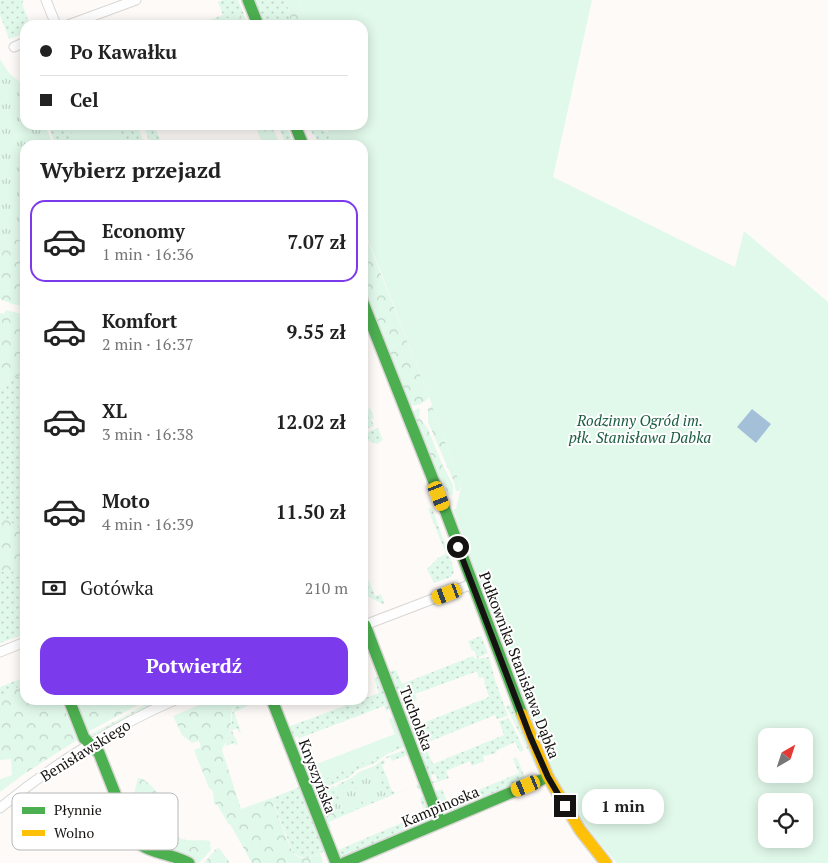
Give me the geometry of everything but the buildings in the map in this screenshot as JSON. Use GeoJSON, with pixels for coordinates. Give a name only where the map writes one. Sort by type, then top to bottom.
{"type":"FeatureCollection","features":[{"type":"Feature","properties":{"kind":"street"},"geometry":{"type":"LineString","coordinates":[[46,0],[54,20]]}},
{"type":"Feature","properties":{"kind":"street"},"geometry":{"type":"LineString","coordinates":[[248,0],[256,20]]}},
{"type":"Feature","properties":{"kind":"street"},"geometry":{"type":"LineString","coordinates":[[81,20],[131,1]]}},
{"type":"Feature","properties":{"kind":"street"},"geometry":{"type":"LineString","coordinates":[[14,47],[20,44]]}},
{"type":"Feature","properties":{"kind":"street","name":"Pułkownika Stanisława Dąbka"},"geometry":{"type":"LineString","coordinates":[[368,315],[512,691],[548,777],[580,830],[606,863]]}},
{"type":"Feature","properties":{"kind":"street"},"geometry":{"type":"LineString","coordinates":[[368,624],[472,584]]}},
{"type":"Feature","properties":{"kind":"street","name":"Tucholska"},"geometry":{"type":"LineString","coordinates":[[368,636],[440,822]]}},
{"type":"Feature","properties":{"kind":"street"},"geometry":{"type":"LineString","coordinates":[[0,652],[20,644]]}},
{"type":"Feature","properties":{"kind":"street"},"geometry":{"type":"LineString","coordinates":[[71,705],[82,734],[99,753],[115,793]]}},
{"type":"Feature","properties":{"kind":"street","name":"Benisławskiego"},"geometry":{"type":"LineString","coordinates":[[19,793],[91,745],[146,713],[164,705]]}},
{"type":"Feature","properties":{"kind":"street","name":"Knyszyńska"},"geometry":{"type":"LineString","coordinates":[[274,705],[336,863]]}},
{"type":"Feature","properties":{"kind":"street","name":"Kampinoska"},"geometry":{"type":"LineString","coordinates":[[344,863],[548,777]]}},
{"type":"Feature","properties":{"kind":"street","name":"Benisławskiego"},"geometry":{"type":"LineString","coordinates":[[0,808],[12,799]]}},
{"type":"Feature","properties":{"kind":"street"},"geometry":{"type":"LineString","coordinates":[[153,850],[182,858],[189,863]]}},
{"type":"Feature","properties":{"kind":"green space"},"geometry":{"type":"Polygon","coordinates":[[[0,0],[24,0],[22,3],[28,20],[20,20],[20,35],[9,39],[0,15],[0,0]]]}},
{"type":"Feature","properties":{"kind":"green space"},"geometry":{"type":"Polygon","coordinates":[[[238,0],[246,20],[210,20],[223,15],[218,2],[238,0]]]}},
{"type":"Feature","properties":{"kind":"green space"},"geometry":{"type":"Polygon","coordinates":[[[252,0],[285,0],[290,20],[260,20],[252,0]]]}},
{"type":"Feature","properties":{"kind":"green space"},"geometry":{"type":"Polygon","coordinates":[[[285,0],[299,0],[306,20],[290,20],[285,0]]]}},
{"type":"Feature","properties":{"kind":"green space","name":"Rodzinny Ogród im. płk. Stanisława Dabka"},"geometry":{"type":"Polygon","coordinates":[[[299,0],[592,0],[553,177],[735,267],[744,231],[828,302],[828,863],[617,863],[594,836],[564,793],[539,747],[453,509],[456,509],[461,487],[432,405],[368,239],[368,140],[331,140],[327,130],[368,130],[368,20],[306,20],[299,0]]]}},
{"type":"Feature","properties":{"kind":"green space"},"geometry":{"type":"Polygon","coordinates":[[[240,13],[243,20],[222,20],[240,13]]]}},
{"type":"Feature","properties":{"kind":"green space"},"geometry":{"type":"Polygon","coordinates":[[[0,59],[9,73],[20,82],[20,130],[47,130],[51,140],[20,140],[20,240],[0,241],[0,59]]]}},
{"type":"Feature","properties":{"kind":"green space"},"geometry":{"type":"Polygon","coordinates":[[[50,130],[71,130],[75,140],[54,140],[50,130]]]}},
{"type":"Feature","properties":{"kind":"green space"},"geometry":{"type":"Polygon","coordinates":[[[71,130],[117,130],[121,140],[75,140],[71,130]]]}},
{"type":"Feature","properties":{"kind":"green space"},"geometry":{"type":"Polygon","coordinates":[[[117,130],[139,130],[143,140],[121,140],[117,130]]]}},
{"type":"Feature","properties":{"kind":"green space"},"geometry":{"type":"Polygon","coordinates":[[[145,130],[156,130],[160,140],[149,140],[145,130]]]}},
{"type":"Feature","properties":{"kind":"green space"},"geometry":{"type":"Polygon","coordinates":[[[257,130],[274,130],[278,140],[261,140],[257,130]]]}},
{"type":"Feature","properties":{"kind":"green space"},"geometry":{"type":"Polygon","coordinates":[[[280,130],[288,130],[292,140],[284,140],[280,130]]]}},
{"type":"Feature","properties":{"kind":"green space"},"geometry":{"type":"Polygon","coordinates":[[[311,130],[323,130],[329,135],[331,140],[317,140],[315,135],[313,135],[311,130]]]}},
{"type":"Feature","properties":{"kind":"green space"},"geometry":{"type":"Polygon","coordinates":[[[11,238],[20,240],[20,305],[0,299],[0,241],[11,238]]]}},
{"type":"Feature","properties":{"kind":"green space"},"geometry":{"type":"Polygon","coordinates":[[[368,241],[429,397],[418,405],[410,406],[368,298],[368,241]]]}},
{"type":"Feature","properties":{"kind":"green space"},"geometry":{"type":"Polygon","coordinates":[[[6,310],[20,314],[20,375],[0,386],[0,313],[4,314],[6,310]]]}},
{"type":"Feature","properties":{"kind":"green space"},"geometry":{"type":"Polygon","coordinates":[[[20,375],[20,529],[6,519],[0,522],[0,386],[20,375]]]}},
{"type":"Feature","properties":{"kind":"green space"},"geometry":{"type":"Polygon","coordinates":[[[432,405],[461,487],[459,491],[456,491],[454,482],[428,422],[428,409],[432,405]]]}},
{"type":"Feature","properties":{"kind":"green space"},"geometry":{"type":"Polygon","coordinates":[[[370,408],[374,418],[371,419],[374,426],[368,428],[368,409],[370,408]]]}},
{"type":"Feature","properties":{"kind":"green space"},"geometry":{"type":"Polygon","coordinates":[[[419,408],[419,417],[428,429],[453,485],[452,496],[448,494],[443,481],[434,471],[412,412],[419,408]]]}},
{"type":"Feature","properties":{"kind":"green space"},"geometry":{"type":"Polygon","coordinates":[[[378,428],[383,440],[377,444],[368,440],[368,432],[378,428]]]}},
{"type":"Feature","properties":{"kind":"green space"},"geometry":{"type":"Polygon","coordinates":[[[432,508],[454,572],[451,577],[434,583],[427,569],[438,558],[446,554],[428,509],[432,508]]]}},
{"type":"Feature","properties":{"kind":"green space"},"geometry":{"type":"Polygon","coordinates":[[[6,518],[20,529],[20,578],[14,575],[13,570],[0,572],[0,522],[6,518]]]}},
{"type":"Feature","properties":{"kind":"green space"},"geometry":{"type":"Polygon","coordinates":[[[14,570],[14,575],[20,578],[20,636],[0,643],[0,572],[14,570]]]}},
{"type":"Feature","properties":{"kind":"green space"},"geometry":{"type":"Polygon","coordinates":[[[368,579],[375,596],[381,594],[383,604],[368,596],[368,579]]]}},
{"type":"Feature","properties":{"kind":"green space"},"geometry":{"type":"Polygon","coordinates":[[[481,636],[488,653],[477,658],[468,641],[481,636]]]}},
{"type":"Feature","properties":{"kind":"green space"},"geometry":{"type":"Polygon","coordinates":[[[473,656],[475,659],[489,657],[508,716],[497,719],[495,715],[421,745],[416,744],[421,742],[419,736],[414,738],[405,714],[412,711],[418,725],[489,697],[485,681],[483,677],[479,678],[477,672],[475,672],[415,694],[417,700],[403,706],[400,703],[406,700],[403,694],[398,696],[388,672],[396,670],[402,684],[473,656]]]}},
{"type":"Feature","properties":{"kind":"green space"},"geometry":{"type":"Polygon","coordinates":[[[379,676],[392,707],[386,711],[384,706],[300,738],[301,742],[298,736],[291,739],[288,727],[347,705],[368,705],[368,697],[379,693],[374,678],[379,676]]]}},
{"type":"Feature","properties":{"kind":"green space"},"geometry":{"type":"Polygon","coordinates":[[[20,679],[20,686],[0,699],[0,687],[20,679]]]}},
{"type":"Feature","properties":{"kind":"green space"},"geometry":{"type":"Polygon","coordinates":[[[20,686],[20,705],[63,705],[77,740],[0,792],[0,779],[12,775],[11,759],[0,760],[0,699],[20,686]]]}},
{"type":"Feature","properties":{"kind":"green space"},"geometry":{"type":"Polygon","coordinates":[[[513,704],[541,773],[540,775],[506,706],[513,704]]]}},
{"type":"Feature","properties":{"kind":"green space"},"geometry":{"type":"Polygon","coordinates":[[[73,705],[138,705],[84,734],[73,705]]]}},
{"type":"Feature","properties":{"kind":"green space"},"geometry":{"type":"Polygon","coordinates":[[[145,705],[153,705],[95,735],[88,736],[145,705]]]}},
{"type":"Feature","properties":{"kind":"green space"},"geometry":{"type":"Polygon","coordinates":[[[199,705],[235,705],[231,714],[229,735],[222,750],[241,809],[272,798],[294,854],[303,858],[310,858],[320,854],[322,863],[252,863],[230,824],[214,803],[213,791],[209,788],[194,750],[201,747],[199,741],[192,743],[182,735],[173,716],[199,705]]]}},
{"type":"Feature","properties":{"kind":"green space"},"geometry":{"type":"Polygon","coordinates":[[[235,705],[250,705],[234,712],[241,732],[237,728],[232,731],[238,744],[235,745],[234,743],[226,746],[231,730],[235,705]]]}},
{"type":"Feature","properties":{"kind":"green space"},"geometry":{"type":"Polygon","coordinates":[[[395,717],[405,742],[378,756],[313,784],[306,768],[395,734],[389,719],[395,717]]]}},
{"type":"Feature","properties":{"kind":"green space"},"geometry":{"type":"Polygon","coordinates":[[[509,718],[524,750],[520,752],[515,742],[496,751],[497,753],[483,756],[484,761],[472,766],[470,761],[446,771],[449,778],[431,784],[430,781],[438,780],[435,774],[431,775],[432,778],[429,779],[419,753],[427,750],[433,764],[504,735],[499,721],[509,718]]]}},
{"type":"Feature","properties":{"kind":"green space"},"geometry":{"type":"Polygon","coordinates":[[[405,742],[407,746],[357,770],[349,777],[312,793],[300,763],[304,762],[313,784],[378,756],[405,742]]]}},
{"type":"Feature","properties":{"kind":"green space"},"geometry":{"type":"Polygon","coordinates":[[[407,749],[410,754],[392,761],[390,757],[384,759],[385,763],[382,765],[392,791],[396,793],[416,785],[340,817],[340,810],[342,808],[328,799],[326,789],[335,787],[345,813],[349,782],[337,787],[337,785],[353,777],[364,805],[386,795],[374,766],[388,756],[407,749]]]}},
{"type":"Feature","properties":{"kind":"green space"},"geometry":{"type":"Polygon","coordinates":[[[515,757],[526,781],[476,803],[473,798],[478,795],[476,791],[519,773],[513,759],[515,757]]]}},
{"type":"Feature","properties":{"kind":"green space"},"geometry":{"type":"Polygon","coordinates":[[[374,766],[387,795],[364,805],[353,777],[359,772],[374,766]]]}},
{"type":"Feature","properties":{"kind":"green space"},"geometry":{"type":"Polygon","coordinates":[[[138,778],[140,778],[157,793],[134,793],[138,778]]]}},
{"type":"Feature","properties":{"kind":"green space"},"geometry":{"type":"Polygon","coordinates":[[[349,782],[355,786],[362,806],[345,814],[335,787],[349,782]]]}},
{"type":"Feature","properties":{"kind":"green space"},"geometry":{"type":"Polygon","coordinates":[[[421,783],[422,787],[419,790],[416,785],[421,783]]]}},
{"type":"Feature","properties":{"kind":"green space"},"geometry":{"type":"Polygon","coordinates":[[[302,786],[327,850],[307,858],[293,853],[272,798],[302,786]]]}},
{"type":"Feature","properties":{"kind":"green space"},"geometry":{"type":"Polygon","coordinates":[[[331,789],[342,809],[334,812],[326,808],[324,802],[328,799],[326,791],[331,789]]]}},
{"type":"Feature","properties":{"kind":"green space"},"geometry":{"type":"Polygon","coordinates":[[[442,789],[448,803],[467,795],[473,804],[446,814],[442,811],[434,792],[442,789]]]}},
{"type":"Feature","properties":{"kind":"green space"},"geometry":{"type":"Polygon","coordinates":[[[322,791],[327,800],[324,802],[334,812],[340,810],[340,817],[329,822],[331,827],[326,830],[313,794],[322,791]]]}},
{"type":"Feature","properties":{"kind":"green space"},"geometry":{"type":"Polygon","coordinates":[[[426,796],[434,819],[340,861],[335,844],[338,850],[425,813],[420,798],[426,796]]]}},
{"type":"Feature","properties":{"kind":"green space"},"geometry":{"type":"Polygon","coordinates":[[[178,837],[188,840],[210,841],[211,850],[199,863],[193,863],[159,850],[178,850],[178,837]]]}},
{"type":"Feature","properties":{"kind":"green space"},"geometry":{"type":"Polygon","coordinates":[[[219,848],[230,863],[204,863],[215,850],[219,848]]]}},
{"type":"Feature","properties":{"kind":"water"},"geometry":{"type":"Polygon","coordinates":[[[752,409],[771,424],[756,443],[737,427],[752,409]]]}},
{"type":"Feature","properties":{"kind":"traffic: fast"},"geometry":{"type":"LineString","coordinates":[[248,0],[256,20]]}},
{"type":"Feature","properties":{"kind":"traffic: fast"},"geometry":{"type":"LineString","coordinates":[[297,130],[301,140]]}},
{"type":"Feature","properties":{"kind":"traffic: fast"},"geometry":{"type":"LineString","coordinates":[[368,315],[445,510],[522,714]]}},
{"type":"Feature","properties":{"kind":"traffic: fast"},"geometry":{"type":"LineString","coordinates":[[368,633],[440,822]]}},
{"type":"Feature","properties":{"kind":"traffic: fast"},"geometry":{"type":"LineString","coordinates":[[71,705],[84,738],[99,753],[115,793]]}},
{"type":"Feature","properties":{"kind":"traffic: fast"},"geometry":{"type":"LineString","coordinates":[[274,705],[336,863]]}},
{"type":"Feature","properties":{"kind":"traffic: fast"},"geometry":{"type":"LineString","coordinates":[[344,863],[548,777]]}},
{"type":"Feature","properties":{"kind":"traffic: fast"},"geometry":{"type":"LineString","coordinates":[[151,850],[189,863]]}},
{"type":"Feature","properties":{"kind":"traffic: slow"},"geometry":{"type":"LineString","coordinates":[[522,714],[548,777],[580,830],[606,863]]}},
{"type":"Feature","properties":{"kind":"route"},"geometry":{"type":"LineString","coordinates":[[458,547],[530,736],[548,777],[565,806]]}}]}
